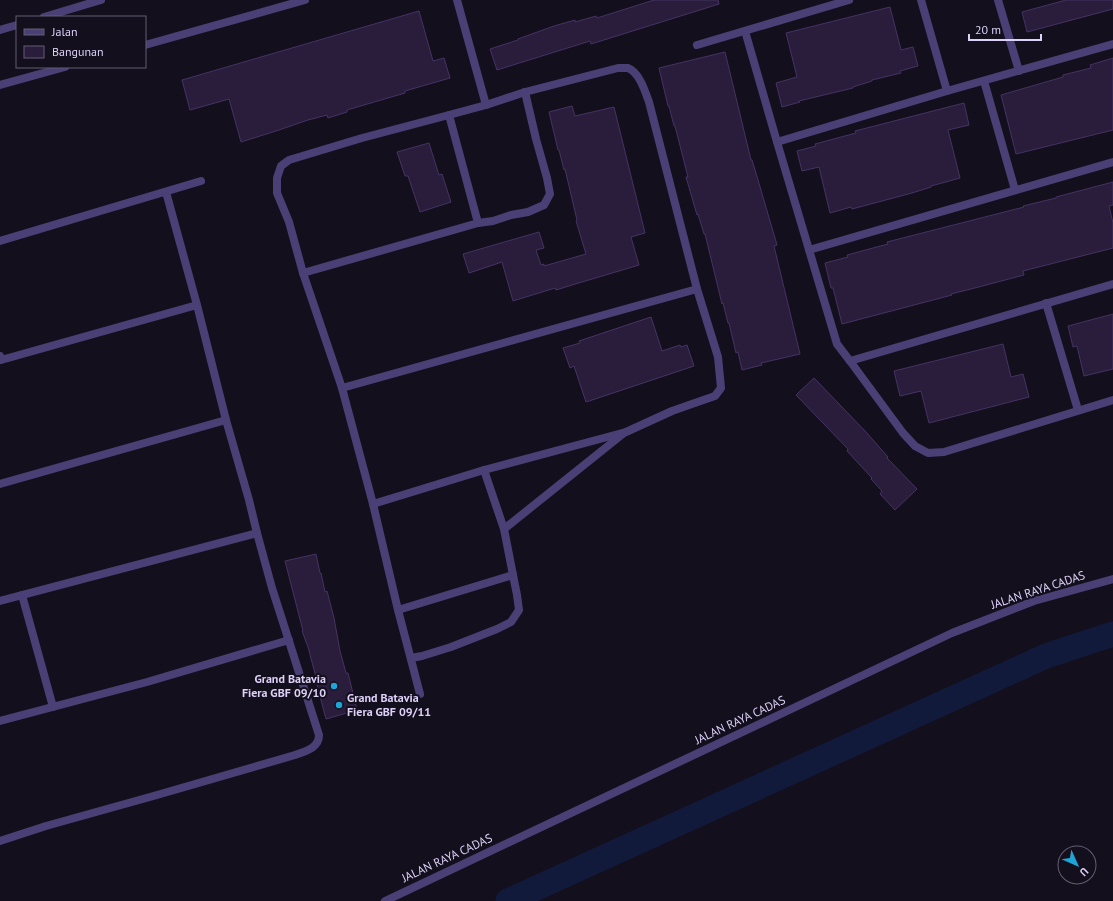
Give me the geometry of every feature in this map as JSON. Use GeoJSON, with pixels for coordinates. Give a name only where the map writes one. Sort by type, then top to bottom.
{"type":"FeatureCollection","features":[{"type":"Feature","properties":{"kind":"street"},"geometry":{"type":"LineString","coordinates":[[47,16],[101,0]]}},
{"type":"Feature","properties":{"kind":"street"},"geometry":{"type":"LineString","coordinates":[[146,45],[305,0]]}},
{"type":"Feature","properties":{"kind":"street"},"geometry":{"type":"LineString","coordinates":[[457,0],[486,105]]}},
{"type":"Feature","properties":{"kind":"street"},"geometry":{"type":"LineString","coordinates":[[697,45],[848,0]]}},
{"type":"Feature","properties":{"kind":"street"},"geometry":{"type":"LineString","coordinates":[[922,0],[947,91]]}},
{"type":"Feature","properties":{"kind":"street"},"geometry":{"type":"LineString","coordinates":[[998,0],[1019,71]]}},
{"type":"Feature","properties":{"kind":"street"},"geometry":{"type":"LineString","coordinates":[[0,30],[16,25]]}},
{"type":"Feature","properties":{"kind":"street"},"geometry":{"type":"LineString","coordinates":[[745,31],[837,344],[903,433],[915,446],[928,453],[944,452],[1113,400]]}},
{"type":"Feature","properties":{"kind":"street"},"geometry":{"type":"LineString","coordinates":[[777,142],[947,91],[1113,44]]}},
{"type":"Feature","properties":{"kind":"street"},"geometry":{"type":"LineString","coordinates":[[0,85],[61,68]]}},
{"type":"Feature","properties":{"kind":"street"},"geometry":{"type":"LineString","coordinates":[[373,504],[484,470],[626,432],[672,410],[714,396],[721,388],[718,358],[697,289],[649,102],[643,86],[636,74],[629,68],[618,68],[525,92],[449,116],[362,138],[289,160],[282,166],[277,178],[277,193],[289,222],[303,273],[342,388],[373,504],[420,694]]}},
{"type":"Feature","properties":{"kind":"street"},"geometry":{"type":"LineString","coordinates":[[984,81],[1015,190]]}},
{"type":"Feature","properties":{"kind":"street"},"geometry":{"type":"LineString","coordinates":[[303,273],[478,223],[493,221],[511,215],[528,212],[544,205],[550,194],[525,92]]}},
{"type":"Feature","properties":{"kind":"street"},"geometry":{"type":"LineString","coordinates":[[449,116],[478,223]]}},
{"type":"Feature","properties":{"kind":"street"},"geometry":{"type":"LineString","coordinates":[[809,250],[1113,162]]}},
{"type":"Feature","properties":{"kind":"street"},"geometry":{"type":"LineString","coordinates":[[0,241],[201,181]]}},
{"type":"Feature","properties":{"kind":"street"},"geometry":{"type":"LineString","coordinates":[[0,841],[46,826],[309,750],[316,745],[319,740],[319,735],[272,588],[166,192]]}},
{"type":"Feature","properties":{"kind":"street"},"geometry":{"type":"LineString","coordinates":[[850,361],[1113,284]]}},
{"type":"Feature","properties":{"kind":"street"},"geometry":{"type":"LineString","coordinates":[[342,388],[697,289]]}},
{"type":"Feature","properties":{"kind":"street"},"geometry":{"type":"LineString","coordinates":[[1046,303],[1078,410]]}},
{"type":"Feature","properties":{"kind":"street"},"geometry":{"type":"LineString","coordinates":[[0,359],[196,305]]}},
{"type":"Feature","properties":{"kind":"street"},"geometry":{"type":"LineString","coordinates":[[0,484],[226,420]]}},
{"type":"Feature","properties":{"kind":"street"},"geometry":{"type":"LineString","coordinates":[[504,529],[626,432]]}},
{"type":"Feature","properties":{"kind":"street"},"geometry":{"type":"LineString","coordinates":[[411,658],[451,647],[497,629],[511,622],[519,610],[504,529],[484,470]]}},
{"type":"Feature","properties":{"kind":"street"},"geometry":{"type":"LineString","coordinates":[[0,601],[257,533]]}},
{"type":"Feature","properties":{"kind":"street"},"geometry":{"type":"LineString","coordinates":[[398,610],[513,575]]}},
{"type":"Feature","properties":{"kind":"street","name":"JALAN RAYA CADAS"},"geometry":{"type":"LineString","coordinates":[[385,901],[952,633],[1034,601],[1113,579]]}},
{"type":"Feature","properties":{"kind":"street"},"geometry":{"type":"LineString","coordinates":[[22,595],[53,707]]}},
{"type":"Feature","properties":{"kind":"street"},"geometry":{"type":"LineString","coordinates":[[0,721],[147,682],[289,640]]}},
{"type":"Feature","properties":{"kind":"building"},"geometry":{"type":"Polygon","coordinates":[[[654,0],[718,0],[719,4],[591,44],[590,41],[497,70],[490,49],[554,26],[596,16],[597,18],[654,0]]]}},
{"type":"Feature","properties":{"kind":"building"},"geometry":{"type":"Polygon","coordinates":[[[1066,0],[1113,0],[1113,9],[1027,32],[1022,12],[1066,0]]]}},
{"type":"Feature","properties":{"kind":"building"},"geometry":{"type":"Polygon","coordinates":[[[890,7],[901,50],[913,47],[918,66],[900,71],[901,73],[872,80],[853,88],[799,101],[800,102],[782,107],[776,83],[797,77],[786,33],[890,7]]]}},
{"type":"Feature","properties":{"kind":"building"},"geometry":{"type":"Polygon","coordinates":[[[419,11],[433,61],[444,58],[450,78],[347,110],[347,112],[328,118],[327,115],[308,120],[241,142],[229,99],[190,110],[182,80],[419,11]]]}},
{"type":"Feature","properties":{"kind":"building"},"geometry":{"type":"Polygon","coordinates":[[[725,52],[751,160],[777,245],[774,246],[800,354],[761,363],[762,365],[742,370],[723,303],[722,304],[705,234],[698,214],[697,215],[686,177],[688,177],[659,68],[725,52]]]}},
{"type":"Feature","properties":{"kind":"building"},"geometry":{"type":"Polygon","coordinates":[[[1113,58],[1113,130],[1016,154],[1001,95],[1063,77],[1063,75],[1091,68],[1090,65],[1113,58]]]}},
{"type":"Feature","properties":{"kind":"building"},"geometry":{"type":"Polygon","coordinates":[[[964,103],[969,125],[948,130],[960,178],[912,193],[852,209],[851,207],[830,213],[819,167],[802,171],[797,151],[816,146],[815,144],[856,133],[855,131],[964,103]]]}},
{"type":"Feature","properties":{"kind":"building"},"geometry":{"type":"Polygon","coordinates":[[[572,106],[575,116],[614,107],[645,233],[631,237],[639,265],[556,290],[555,288],[513,301],[502,262],[469,273],[463,254],[539,232],[544,248],[536,250],[541,265],[544,264],[544,266],[586,254],[576,221],[565,169],[564,170],[558,150],[549,112],[572,106]]]}},
{"type":"Feature","properties":{"kind":"building"},"geometry":{"type":"Polygon","coordinates":[[[429,143],[439,175],[442,174],[451,202],[420,212],[408,176],[405,176],[397,152],[429,143]]]}},
{"type":"Feature","properties":{"kind":"building"},"geometry":{"type":"Polygon","coordinates":[[[1113,182],[1113,205],[1109,206],[1113,223],[1113,248],[1023,271],[1024,275],[842,324],[825,263],[848,257],[847,255],[888,244],[887,242],[1024,207],[1023,206],[1113,182]]]}},
{"type":"Feature","properties":{"kind":"building"},"geometry":{"type":"Polygon","coordinates":[[[1113,314],[1113,369],[1084,376],[1077,346],[1073,347],[1068,326],[1113,314]]]}},
{"type":"Feature","properties":{"kind":"building"},"geometry":{"type":"Polygon","coordinates":[[[651,317],[662,351],[680,345],[681,347],[687,345],[694,366],[586,402],[574,366],[570,368],[563,348],[580,343],[579,341],[651,317]]]}},
{"type":"Feature","properties":{"kind":"building"},"geometry":{"type":"Polygon","coordinates":[[[1003,344],[1011,377],[1023,374],[1029,397],[929,423],[921,391],[900,396],[894,371],[1003,344]]]}},
{"type":"Feature","properties":{"kind":"building"},"geometry":{"type":"Polygon","coordinates":[[[814,378],[866,432],[888,457],[887,458],[917,489],[895,510],[880,494],[882,491],[847,451],[848,449],[796,395],[814,378]]]}},
{"type":"Feature","properties":{"kind":"building"},"geometry":{"type":"Polygon","coordinates":[[[316,554],[325,592],[327,591],[334,618],[340,651],[346,673],[348,673],[357,710],[326,719],[285,561],[316,554]]]}},
{"type":"Feature","properties":{"kind":"waterway"},"geometry":{"type":"LineString","coordinates":[[508,901],[1046,656],[1113,634]]}},
{"type":"Feature","properties":{"kind":"place","name":"Grand Batavia Fiera GBF 09/10"},"geometry":{"type":"Point","coordinates":[334,686]}},
{"type":"Feature","properties":{"kind":"place","name":"Grand Batavia Fiera GBF 09/11"},"geometry":{"type":"Point","coordinates":[339,705]}}]}
